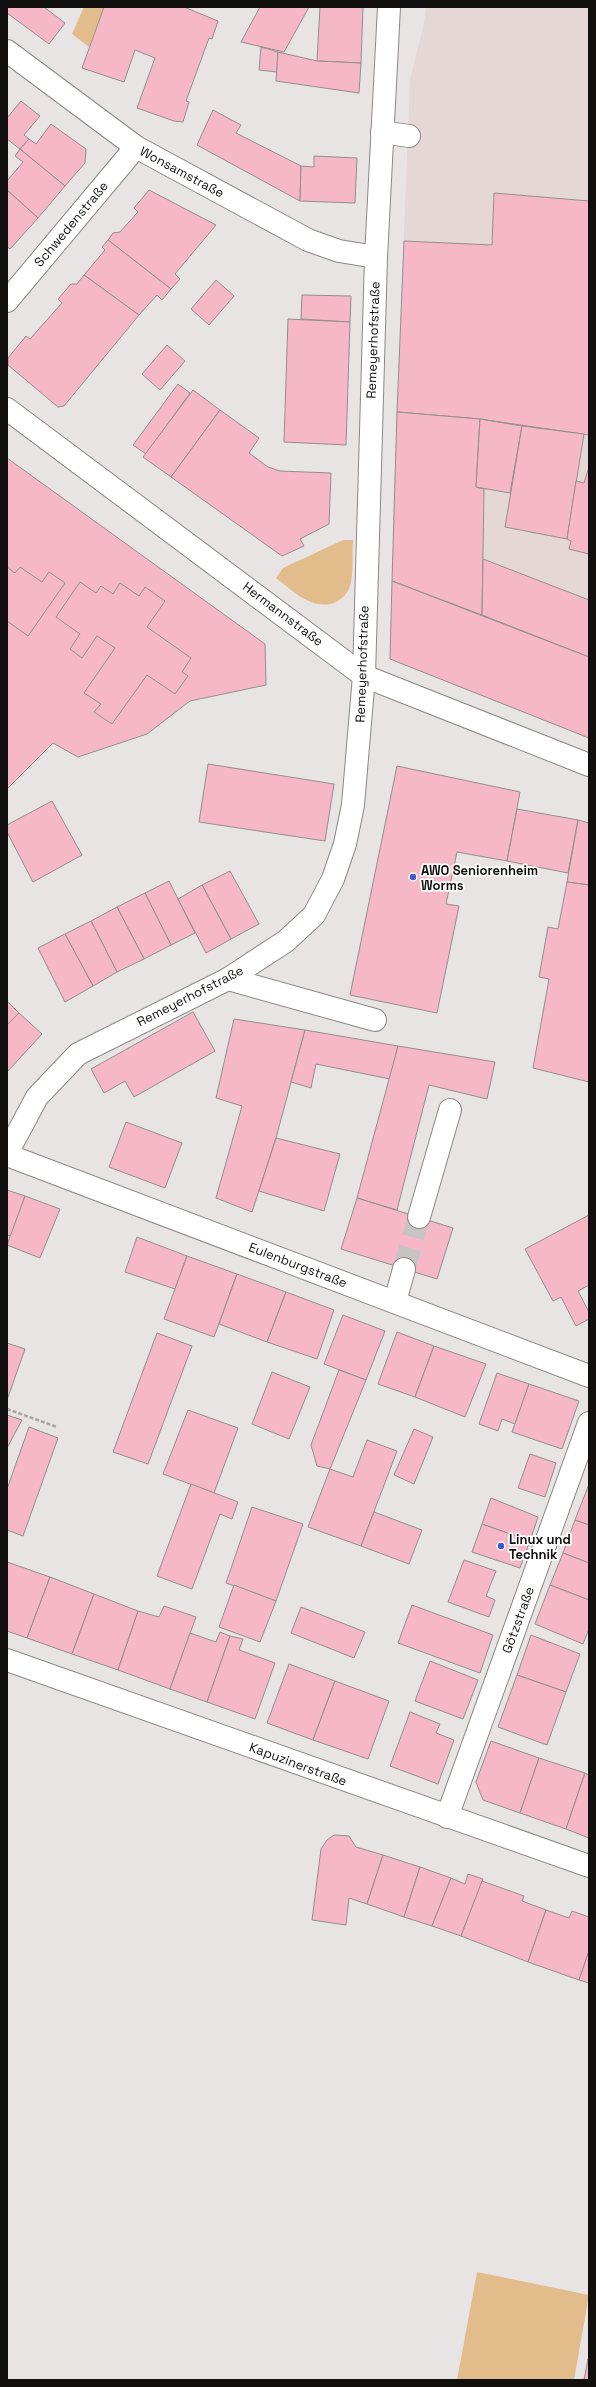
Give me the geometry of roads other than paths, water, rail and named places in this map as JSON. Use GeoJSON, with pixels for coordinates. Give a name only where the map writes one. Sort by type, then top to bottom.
{"type":"FeatureCollection","features":[{"type":"Feature","properties":{"kind":"street","name":"Remeyerhofstraße"},"geometry":{"type":"LineString","coordinates":[[7,1154],[37,1097],[78,1054],[228,979],[286,942],[314,915],[333,880],[346,844],[353,805],[364,676],[376,257],[389,7]]}},
{"type":"Feature","properties":{"kind":"street","name":"Wonsamstraße"},"geometry":{"type":"LineString","coordinates":[[7,51],[136,147],[308,240],[339,251],[376,257]]}},
{"type":"Feature","properties":{"kind":"street"},"geometry":{"type":"LineString","coordinates":[[382,132],[409,136]]}},
{"type":"Feature","properties":{"kind":"street","name":"Schwedenstraße"},"geometry":{"type":"LineString","coordinates":[[7,301],[136,147]]}},
{"type":"Feature","properties":{"kind":"street","name":"Hermannstraße"},"geometry":{"type":"LineString","coordinates":[[7,409],[364,676],[589,764]]}},
{"type":"Feature","properties":{"kind":"street"},"geometry":{"type":"LineString","coordinates":[[228,979],[376,1020]]}},
{"type":"Feature","properties":{"kind":"street"},"geometry":{"type":"LineString","coordinates":[[419,1217],[450,1110]]}},
{"type":"Feature","properties":{"kind":"street","name":"Eulenburgstraße"},"geometry":{"type":"LineString","coordinates":[[7,1154],[589,1376]]}},
{"type":"Feature","properties":{"kind":"street"},"geometry":{"type":"LineString","coordinates":[[395,1302],[404,1269]]}},
{"type":"Feature","properties":{"kind":"street","name":"Götzstraße"},"geometry":{"type":"LineString","coordinates":[[447,1817],[589,1424]]}},
{"type":"Feature","properties":{"kind":"street","name":"Kapuzinerstraße"},"geometry":{"type":"LineString","coordinates":[[7,1660],[589,1866]]}},
{"type":"Feature","properties":{"kind":"tunnel"},"geometry":{"type":"LineString","coordinates":[[404,1269],[419,1217]]}},
{"type":"Feature","properties":{"kind":"place","name":"AWO Seniorenheim Worms"},"geometry":{"type":"Point","coordinates":[413,877]}},
{"type":"Feature","properties":{"kind":"place","name":"Linux und Technik"},"geometry":{"type":"Point","coordinates":[501,1546]}}]}
